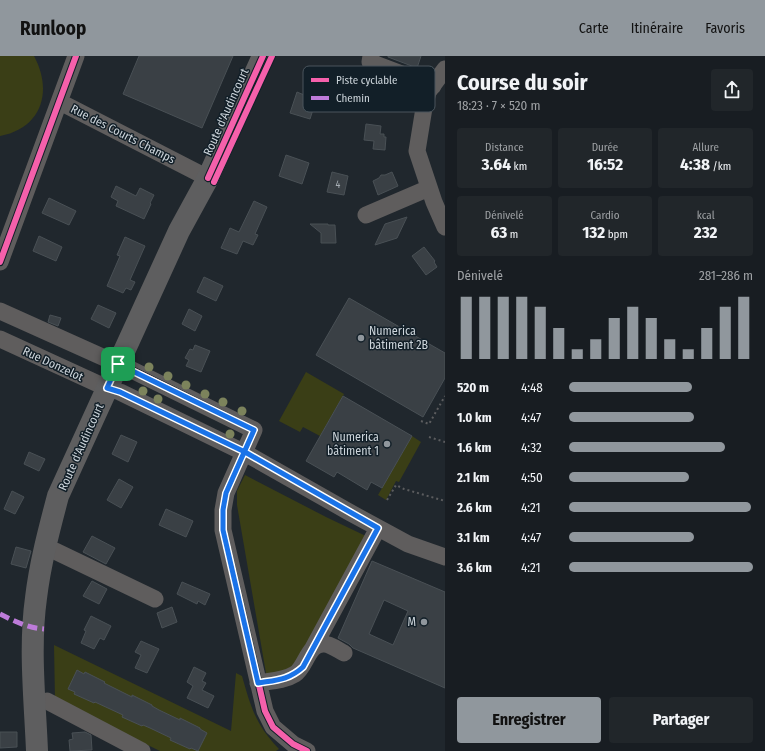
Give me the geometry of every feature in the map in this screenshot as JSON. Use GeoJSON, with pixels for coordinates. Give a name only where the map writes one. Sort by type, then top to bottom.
{"type":"FeatureCollection","features":[{"type":"Feature","properties":{"kind":"main road","name":"Route d'Audincourt"},"geometry":{"type":"LineString","coordinates":[[124,366],[179,231],[208,178],[263,56]]}},
{"type":"Feature","properties":{"kind":"main road","name":"Route d'Audincourt"},"geometry":{"type":"LineString","coordinates":[[37,751],[33,671],[36,599],[46,542],[58,496],[113,390],[272,56]]}},
{"type":"Feature","properties":{"kind":"main road","name":"Route d'Audincourt"},"geometry":{"type":"LineString","coordinates":[[50,751],[44,629],[55,551],[69,500],[113,390]]}},
{"type":"Feature","properties":{"kind":"street","name":"Rue des Courts Champs"},"geometry":{"type":"LineString","coordinates":[[76,56],[60,102],[208,178]]}},
{"type":"Feature","properties":{"kind":"street"},"geometry":{"type":"LineString","coordinates":[[372,56],[370,62],[380,66]]}},
{"type":"Feature","properties":{"kind":"street"},"geometry":{"type":"LineString","coordinates":[[435,83],[445,69]]}},
{"type":"Feature","properties":{"kind":"street"},"geometry":{"type":"LineString","coordinates":[[0,262],[60,102]]}},
{"type":"Feature","properties":{"kind":"street"},"geometry":{"type":"LineString","coordinates":[[423,112],[417,151],[434,202],[445,227]]}},
{"type":"Feature","properties":{"kind":"street"},"geometry":{"type":"LineString","coordinates":[[366,215],[429,188]]}},
{"type":"Feature","properties":{"kind":"street"},"geometry":{"type":"LineString","coordinates":[[0,311],[124,366],[254,430],[226,493],[223,510],[223,530],[265,711],[273,727],[293,744],[307,751]]}},
{"type":"Feature","properties":{"kind":"street","name":"Rue Donzelot"},"geometry":{"type":"LineString","coordinates":[[0,339],[245,452],[408,544],[445,557]]}},
{"type":"Feature","properties":{"kind":"street"},"geometry":{"type":"LineString","coordinates":[[258,683],[284,678],[295,674],[303,667],[378,528]]}},
{"type":"Feature","properties":{"kind":"street"},"geometry":{"type":"LineString","coordinates":[[55,551],[155,598]]}},
{"type":"Feature","properties":{"kind":"street"},"geometry":{"type":"LineString","coordinates":[[313,648],[324,644],[344,653]]}},
{"type":"Feature","properties":{"kind":"street"},"geometry":{"type":"LineString","coordinates":[[47,701],[142,751]]}},
{"type":"Feature","properties":{"kind":"path"},"geometry":{"type":"LineString","coordinates":[[421,421],[429,424],[445,396]]}},
{"type":"Feature","properties":{"kind":"path"},"geometry":{"type":"LineString","coordinates":[[429,437],[445,442]]}},
{"type":"Feature","properties":{"kind":"path"},"geometry":{"type":"LineString","coordinates":[[387,500],[396,485],[445,502]]}},
{"type":"Feature","properties":{"kind":"green space"},"geometry":{"type":"Polygon","coordinates":[[[0,56],[34,56],[40,69],[43,82],[43,95],[40,106],[26,125],[14,132],[0,136],[0,56]]]}},
{"type":"Feature","properties":{"kind":"green space"},"geometry":{"type":"Polygon","coordinates":[[[306,372],[344,394],[320,436],[303,427],[300,432],[279,421],[306,372]]]}},
{"type":"Feature","properties":{"kind":"green space"},"geometry":{"type":"Polygon","coordinates":[[[412,436],[421,442],[399,482],[396,481],[386,500],[378,495],[412,436]]]}},
{"type":"Feature","properties":{"kind":"green space"},"geometry":{"type":"Polygon","coordinates":[[[245,475],[368,537],[301,662],[267,679],[237,505],[237,491],[245,475]]]}},
{"type":"Feature","properties":{"kind":"green space"},"geometry":{"type":"Polygon","coordinates":[[[54,645],[231,731],[236,673],[242,676],[255,716],[265,732],[279,749],[276,751],[160,751],[55,700],[54,645]]]}},
{"type":"Feature","properties":{"kind":"building"},"geometry":{"type":"Polygon","coordinates":[[[139,56],[233,56],[202,128],[123,94],[139,56]]]}},
{"type":"Feature","properties":{"kind":"building"},"geometry":{"type":"Polygon","coordinates":[[[421,56],[418,66],[412,66],[388,57],[421,56]]]}},
{"type":"Feature","properties":{"kind":"building"},"geometry":{"type":"Polygon","coordinates":[[[297,92],[303,95],[303,112],[312,112],[310,119],[290,113],[297,92]]]}},
{"type":"Feature","properties":{"kind":"building"},"geometry":{"type":"Polygon","coordinates":[[[366,124],[381,126],[380,134],[384,134],[384,137],[386,137],[385,150],[373,149],[374,141],[364,140],[366,124]]]}},
{"type":"Feature","properties":{"kind":"building"},"geometry":{"type":"Polygon","coordinates":[[[286,155],[309,163],[302,184],[279,176],[286,155]]]}},
{"type":"Feature","properties":{"kind":"building"},"geometry":{"type":"Polygon","coordinates":[[[332,172],[348,176],[344,195],[327,192],[332,172]]]}},
{"type":"Feature","properties":{"kind":"building"},"geometry":{"type":"Polygon","coordinates":[[[392,172],[398,186],[378,195],[373,181],[381,175],[392,172]]]}},
{"type":"Feature","properties":{"kind":"building"},"geometry":{"type":"Polygon","coordinates":[[[116,186],[136,196],[140,188],[154,195],[144,219],[116,206],[118,201],[111,197],[116,186]]]}},
{"type":"Feature","properties":{"kind":"building"},"geometry":{"type":"Polygon","coordinates":[[[49,198],[76,211],[69,225],[42,213],[49,198]]]}},
{"type":"Feature","properties":{"kind":"building"},"geometry":{"type":"Polygon","coordinates":[[[254,201],[267,207],[255,234],[258,235],[253,245],[243,241],[237,254],[221,248],[230,228],[239,232],[254,201]]]}},
{"type":"Feature","properties":{"kind":"building"},"geometry":{"type":"Polygon","coordinates":[[[407,217],[397,238],[375,245],[385,224],[407,217]]]}},
{"type":"Feature","properties":{"kind":"building"},"geometry":{"type":"Polygon","coordinates":[[[310,224],[335,225],[336,243],[321,243],[321,233],[310,224]]]}},
{"type":"Feature","properties":{"kind":"building"},"geometry":{"type":"Polygon","coordinates":[[[39,236],[62,247],[56,261],[33,251],[39,236]]]}},
{"type":"Feature","properties":{"kind":"building"},"geometry":{"type":"Polygon","coordinates":[[[125,237],[145,246],[130,280],[135,282],[131,290],[126,288],[123,293],[107,286],[120,256],[117,255],[125,237]]]}},
{"type":"Feature","properties":{"kind":"building"},"geometry":{"type":"Polygon","coordinates":[[[424,247],[435,261],[434,262],[437,267],[426,275],[412,256],[424,247]]]}},
{"type":"Feature","properties":{"kind":"building"},"geometry":{"type":"Polygon","coordinates":[[[204,277],[223,286],[216,301],[197,292],[204,277]]]}},
{"type":"Feature","properties":{"kind":"building"},"geometry":{"type":"Polygon","coordinates":[[[349,298],[445,353],[445,378],[423,417],[316,355],[349,298]]]}},
{"type":"Feature","properties":{"kind":"building"},"geometry":{"type":"Polygon","coordinates":[[[98,305],[116,313],[109,328],[91,319],[98,305]]]}},
{"type":"Feature","properties":{"kind":"building"},"geometry":{"type":"Polygon","coordinates":[[[189,309],[202,316],[195,331],[182,324],[189,309]]]}},
{"type":"Feature","properties":{"kind":"building"},"geometry":{"type":"Polygon","coordinates":[[[50,315],[61,318],[58,326],[48,322],[50,315]]]}},
{"type":"Feature","properties":{"kind":"building"},"geometry":{"type":"Polygon","coordinates":[[[195,345],[210,351],[201,372],[186,366],[189,360],[185,358],[190,349],[193,350],[195,345]]]}},
{"type":"Feature","properties":{"kind":"building","name":"Numerica bâtiment 1"},"geometry":{"type":"Polygon","coordinates":[[[343,396],[412,436],[382,488],[371,482],[367,490],[337,472],[334,477],[306,461],[343,396]]]}},
{"type":"Feature","properties":{"kind":"building"},"geometry":{"type":"Polygon","coordinates":[[[121,435],[137,442],[128,462],[112,454],[121,435]]]}},
{"type":"Feature","properties":{"kind":"building"},"geometry":{"type":"Polygon","coordinates":[[[29,452],[45,459],[39,471],[24,464],[29,452]]]}},
{"type":"Feature","properties":{"kind":"building"},"geometry":{"type":"Polygon","coordinates":[[[119,479],[133,487],[121,508],[107,500],[119,479]]]}},
{"type":"Feature","properties":{"kind":"building"},"geometry":{"type":"Polygon","coordinates":[[[12,491],[24,497],[15,514],[4,509],[12,491]]]}},
{"type":"Feature","properties":{"kind":"building"},"geometry":{"type":"Polygon","coordinates":[[[166,509],[193,521],[186,537],[159,525],[166,509]]]}},
{"type":"Feature","properties":{"kind":"building"},"geometry":{"type":"Polygon","coordinates":[[[92,536],[115,548],[106,564],[83,552],[92,536]]]}},
{"type":"Feature","properties":{"kind":"building"},"geometry":{"type":"Polygon","coordinates":[[[16,547],[31,551],[26,568],[11,564],[16,547]]]}},
{"type":"Feature","properties":{"kind":"building","name":"M"},"geometry":{"type":"Polygon","coordinates":[[[372,561],[445,592],[445,688],[353,648],[338,638],[372,561]],[[384,600],[369,634],[393,645],[408,611],[384,600]]]}},
{"type":"Feature","properties":{"kind":"building"},"geometry":{"type":"Polygon","coordinates":[[[92,581],[107,589],[99,604],[83,596],[92,581]]]}},
{"type":"Feature","properties":{"kind":"building"},"geometry":{"type":"Polygon","coordinates":[[[182,582],[210,594],[205,605],[198,601],[197,604],[177,594],[182,582]]]}},
{"type":"Feature","properties":{"kind":"building"},"geometry":{"type":"Polygon","coordinates":[[[172,607],[177,622],[162,628],[157,613],[172,607]]]}},
{"type":"Feature","properties":{"kind":"building"},"geometry":{"type":"Polygon","coordinates":[[[91,616],[111,626],[104,640],[100,638],[94,649],[81,643],[86,631],[84,630],[91,616]]]}},
{"type":"Feature","properties":{"kind":"building"},"geometry":{"type":"Polygon","coordinates":[[[141,641],[159,649],[147,673],[135,668],[141,655],[135,652],[141,641]]]}},
{"type":"Feature","properties":{"kind":"building"},"geometry":{"type":"Polygon","coordinates":[[[194,667],[206,673],[202,681],[206,683],[202,690],[214,696],[208,708],[187,698],[193,686],[187,682],[194,667]]]}},
{"type":"Feature","properties":{"kind":"building"},"geometry":{"type":"Polygon","coordinates":[[[77,670],[84,674],[85,672],[132,697],[132,695],[159,710],[200,728],[207,733],[198,751],[170,740],[171,738],[122,717],[123,715],[95,702],[94,703],[74,694],[75,692],[68,689],[77,670]]]}},
{"type":"Feature","properties":{"kind":"building"},"geometry":{"type":"Polygon","coordinates":[[[0,732],[17,732],[17,747],[0,748],[0,732]]]}},
{"type":"Feature","properties":{"kind":"building"},"geometry":{"type":"Polygon","coordinates":[[[85,732],[91,735],[92,750],[70,751],[69,740],[73,739],[72,733],[85,732]]]}},
{"type":"Feature","properties":{"kind":"marked path"},"geometry":{"type":"LineString","coordinates":[[0,614],[27,626],[44,629]]}},
{"type":"Feature","properties":{"kind":"cycle path"},"geometry":{"type":"LineString","coordinates":[[0,262],[76,56]]}},
{"type":"Feature","properties":{"kind":"cycle path"},"geometry":{"type":"LineString","coordinates":[[208,178],[263,56]]}},
{"type":"Feature","properties":{"kind":"cycle path"},"geometry":{"type":"LineString","coordinates":[[214,182],[272,56]]}},
{"type":"Feature","properties":{"kind":"cycle path"},"geometry":{"type":"LineString","coordinates":[[130,369],[254,430],[226,493],[223,510],[223,530],[265,711],[273,727],[293,744],[307,751]]}},
{"type":"Feature","properties":{"kind":"place","name":"Numerica bâtiment 2B"},"geometry":{"type":"Point","coordinates":[361,338]}},
{"type":"Feature","properties":{"kind":"place","name":"Numerica bâtiment 1"},"geometry":{"type":"Point","coordinates":[387,444]}},
{"type":"Feature","properties":{"kind":"place","name":"M"},"geometry":{"type":"Point","coordinates":[424,622]}},
{"type":"Feature","properties":{"kind":"route"},"geometry":{"type":"LineString","coordinates":[[118,364],[107,388],[120,392],[245,452],[378,528],[303,667],[295,674],[284,678],[258,683],[223,530],[223,510],[226,493],[245,452],[254,430],[118,364]]}}]}
